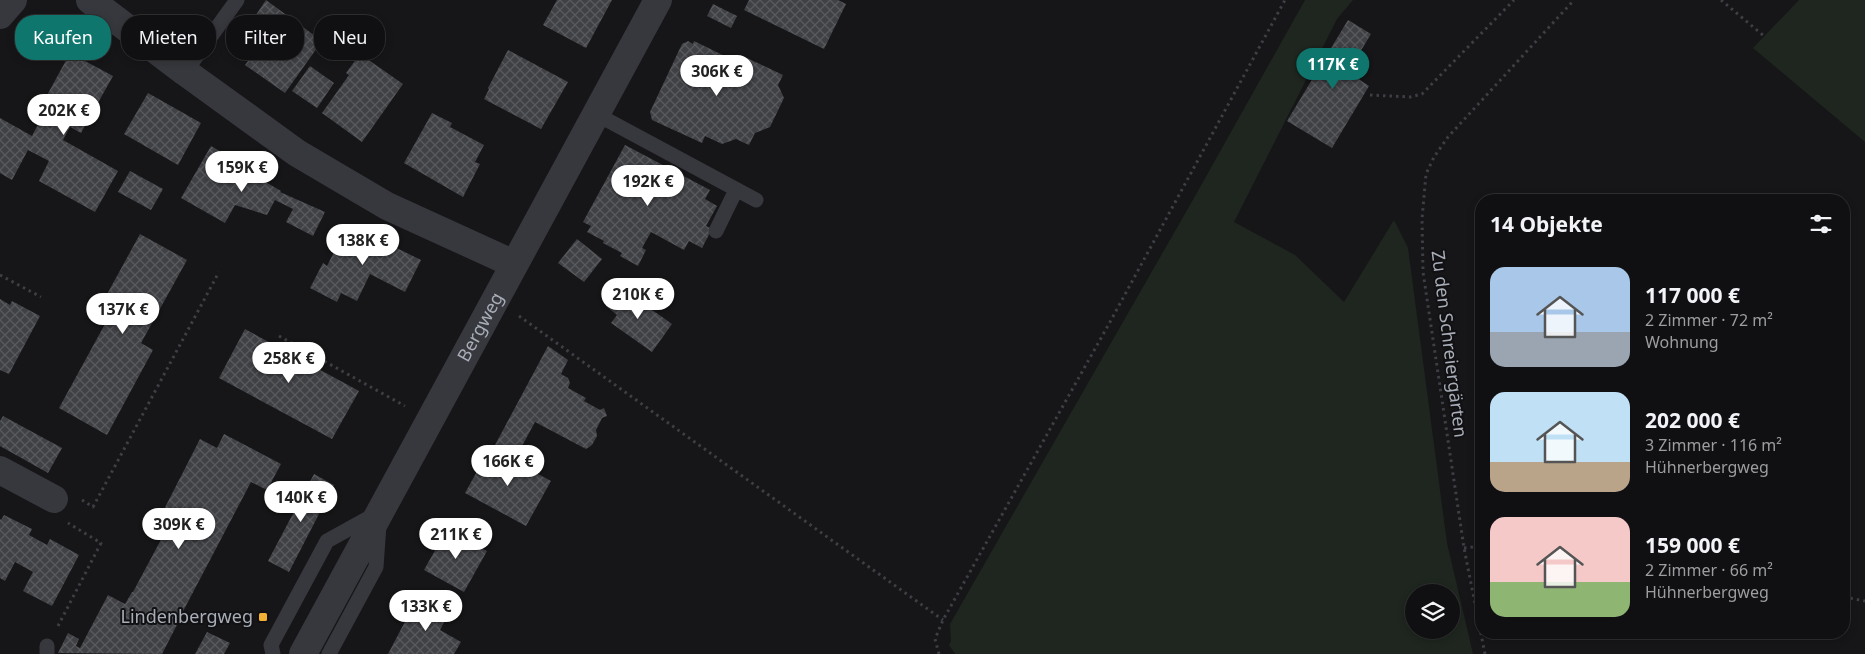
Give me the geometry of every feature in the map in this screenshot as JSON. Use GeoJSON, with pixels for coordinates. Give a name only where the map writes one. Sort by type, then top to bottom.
{"type":"FeatureCollection","features":[{"type":"Feature","properties":{"kind":"street"},"geometry":{"type":"LineString","coordinates":[[0,15],[13,0]]}},
{"type":"Feature","properties":{"kind":"street"},"geometry":{"type":"LineString","coordinates":[[90,0],[184,72],[297,153],[387,206],[514,264]]}},
{"type":"Feature","properties":{"kind":"street","name":"Bergweg"},"geometry":{"type":"LineString","coordinates":[[302,654],[658,0]]}},
{"type":"Feature","properties":{"kind":"street"},"geometry":{"type":"LineString","coordinates":[[0,470],[54,499]]}},
{"type":"Feature","properties":{"kind":"lane"},"geometry":{"type":"LineString","coordinates":[[184,72],[238,0]]}},
{"type":"Feature","properties":{"kind":"lane"},"geometry":{"type":"LineString","coordinates":[[596,114],[756,200]]}},
{"type":"Feature","properties":{"kind":"lane"},"geometry":{"type":"LineString","coordinates":[[716,231],[736,190]]}},
{"type":"Feature","properties":{"kind":"lane"},"geometry":{"type":"LineString","coordinates":[[273,654],[271,645],[327,541],[380,512]]}},
{"type":"Feature","properties":{"kind":"lane"},"geometry":{"type":"LineString","coordinates":[[329,654],[376,567],[380,512]]}},
{"type":"Feature","properties":{"kind":"path"},"geometry":{"type":"LineString","coordinates":[[939,654],[935,639],[943,620],[1110,322],[1285,0]]}},
{"type":"Feature","properties":{"kind":"path"},"geometry":{"type":"LineString","coordinates":[[1370,96],[1410,97],[1422,94],[1514,0]]}},
{"type":"Feature","properties":{"kind":"path","name":"Zu den Schreiergärten"},"geometry":{"type":"LineString","coordinates":[[1475,604],[1464,548],[1423,272],[1422,219],[1426,174],[1434,157],[1448,138],[1574,0]]}},
{"type":"Feature","properties":{"kind":"path"},"geometry":{"type":"LineString","coordinates":[[1721,0],[1764,36]]}},
{"type":"Feature","properties":{"kind":"path"},"geometry":{"type":"LineString","coordinates":[[47,650],[102,543],[69,525],[54,499],[75,496],[93,507],[219,272]]}},
{"type":"Feature","properties":{"kind":"path"},"geometry":{"type":"LineString","coordinates":[[0,275],[41,297]]}},
{"type":"Feature","properties":{"kind":"path"},"geometry":{"type":"LineString","coordinates":[[496,300],[943,620]]}},
{"type":"Feature","properties":{"kind":"path"},"geometry":{"type":"LineString","coordinates":[[279,336],[431,420]]}},
{"type":"Feature","properties":{"kind":"path"},"geometry":{"type":"LineString","coordinates":[[1464,548],[1475,547]]}},
{"type":"Feature","properties":{"kind":"path"},"geometry":{"type":"LineString","coordinates":[[1850,598],[1865,601]]}},
{"type":"Feature","properties":{"kind":"path","name":"Zu den Schreiergärten"},"geometry":{"type":"LineString","coordinates":[[1482,639],[1485,654]]}},
{"type":"Feature","properties":{"kind":"shaded area"},"geometry":{"type":"Polygon","coordinates":[[[1305,0],[1353,0],[1337,19],[1234,222],[1295,255],[1344,302],[1394,220],[1408,248],[1447,543],[1457,584],[1405,584],[1405,639],[1460,639],[1460,598],[1473,654],[955,654],[949,645],[951,641],[950,624],[1305,0]]]}},
{"type":"Feature","properties":{"kind":"shaded area"},"geometry":{"type":"Polygon","coordinates":[[[1799,0],[1865,0],[1865,142],[1753,48],[1799,0]]]}},
{"type":"Feature","properties":{"kind":"building"},"geometry":{"type":"Polygon","coordinates":[[[266,0],[286,15],[256,15],[266,0]]]}},
{"type":"Feature","properties":{"kind":"building"},"geometry":{"type":"Polygon","coordinates":[[[557,0],[612,0],[586,48],[543,25],[557,0]]]}},
{"type":"Feature","properties":{"kind":"building"},"geometry":{"type":"Polygon","coordinates":[[[749,0],[838,0],[846,4],[824,49],[744,10],[749,0]]]}},
{"type":"Feature","properties":{"kind":"building"},"geometry":{"type":"Polygon","coordinates":[[[713,4],[737,16],[731,28],[707,16],[713,4]]]}},
{"type":"Feature","properties":{"kind":"building"},"geometry":{"type":"Polygon","coordinates":[[[1348,20],[1371,34],[1348,72],[1369,86],[1332,148],[1287,121],[1348,20]]]}},
{"type":"Feature","properties":{"kind":"building"},"geometry":{"type":"Polygon","coordinates":[[[304,28],[314,35],[314,52],[285,93],[245,65],[249,60],[304,60],[304,28]]]}},
{"type":"Feature","properties":{"kind":"building"},"geometry":{"type":"Polygon","coordinates":[[[688,41],[693,44],[694,41],[739,63],[738,65],[743,67],[747,58],[783,75],[778,85],[784,98],[770,127],[755,133],[749,145],[736,139],[722,144],[705,136],[702,143],[652,120],[650,112],[682,44],[688,41]]]}},
{"type":"Feature","properties":{"kind":"building"},"geometry":{"type":"Polygon","coordinates":[[[508,50],[568,82],[541,129],[484,99],[508,50]]]}},
{"type":"Feature","properties":{"kind":"building"},"geometry":{"type":"Polygon","coordinates":[[[66,60],[83,60],[113,76],[81,133],[70,127],[63,140],[118,171],[95,212],[39,181],[49,161],[28,150],[12,180],[0,173],[0,118],[32,136],[44,113],[39,110],[66,60]]]}},
{"type":"Feature","properties":{"kind":"building"},"geometry":{"type":"Polygon","coordinates":[[[356,60],[369,60],[403,84],[362,142],[322,113],[349,75],[346,73],[356,60]]]}},
{"type":"Feature","properties":{"kind":"building"},"geometry":{"type":"Polygon","coordinates":[[[310,66],[334,83],[317,108],[292,91],[310,66]]]}},
{"type":"Feature","properties":{"kind":"building"},"geometry":{"type":"Polygon","coordinates":[[[148,93],[201,123],[178,165],[124,134],[148,93]]]}},
{"type":"Feature","properties":{"kind":"building"},"geometry":{"type":"Polygon","coordinates":[[[432,113],[452,123],[450,127],[484,145],[475,162],[480,164],[463,197],[404,163],[432,113]]]}},
{"type":"Feature","properties":{"kind":"building"},"geometry":{"type":"Polygon","coordinates":[[[625,145],[710,190],[705,199],[717,206],[706,226],[712,229],[702,248],[689,241],[684,250],[651,232],[642,248],[646,250],[638,266],[620,256],[622,253],[603,243],[604,241],[587,232],[591,226],[583,222],[625,145]]]}},
{"type":"Feature","properties":{"kind":"building"},"geometry":{"type":"Polygon","coordinates":[[[211,146],[254,171],[252,174],[280,192],[325,212],[313,236],[286,222],[293,209],[275,200],[267,215],[235,205],[225,223],[181,198],[211,146]]]}},
{"type":"Feature","properties":{"kind":"building"},"geometry":{"type":"Polygon","coordinates":[[[130,171],[163,189],[151,210],[118,192],[130,171]]]}},
{"type":"Feature","properties":{"kind":"building"},"geometry":{"type":"Polygon","coordinates":[[[348,224],[421,260],[405,292],[370,274],[357,301],[341,293],[337,302],[310,288],[323,263],[327,266],[348,224]]]}},
{"type":"Feature","properties":{"kind":"building"},"geometry":{"type":"Polygon","coordinates":[[[140,234],[187,260],[141,343],[153,350],[107,435],[59,408],[105,324],[94,318],[140,234]]]}},
{"type":"Feature","properties":{"kind":"building"},"geometry":{"type":"Polygon","coordinates":[[[577,239],[602,259],[584,282],[558,263],[577,239]]]}},
{"type":"Feature","properties":{"kind":"building"},"geometry":{"type":"Polygon","coordinates":[[[620,287],[672,324],[652,352],[611,323],[617,315],[606,306],[620,287]]]}},
{"type":"Feature","properties":{"kind":"building"},"geometry":{"type":"Polygon","coordinates":[[[0,299],[10,305],[12,301],[40,316],[9,374],[0,370],[0,299]]]}},
{"type":"Feature","properties":{"kind":"building"},"geometry":{"type":"Polygon","coordinates":[[[245,329],[359,391],[332,439],[219,378],[245,329]]]}},
{"type":"Feature","properties":{"kind":"building"},"geometry":{"type":"Polygon","coordinates":[[[548,346],[568,360],[561,374],[568,378],[570,383],[568,388],[586,398],[584,401],[600,410],[604,408],[607,416],[602,418],[596,430],[597,436],[592,445],[586,449],[535,422],[516,457],[495,445],[548,346]]]}},
{"type":"Feature","properties":{"kind":"building"},"geometry":{"type":"Polygon","coordinates":[[[3,416],[62,448],[48,473],[0,446],[0,421],[3,416]]]}},
{"type":"Feature","properties":{"kind":"building"},"geometry":{"type":"Polygon","coordinates":[[[224,434],[281,464],[267,490],[251,482],[162,654],[58,653],[68,633],[79,639],[76,646],[80,648],[108,595],[125,604],[164,534],[154,529],[200,439],[217,448],[224,434]]]}},
{"type":"Feature","properties":{"kind":"building"},"geometry":{"type":"Polygon","coordinates":[[[490,448],[551,481],[526,526],[465,493],[490,448]]]}},
{"type":"Feature","properties":{"kind":"building"},"geometry":{"type":"Polygon","coordinates":[[[314,474],[334,485],[289,572],[268,561],[314,474]]]}},
{"type":"Feature","properties":{"kind":"building"},"geometry":{"type":"Polygon","coordinates":[[[4,515],[32,529],[29,535],[47,545],[50,539],[79,555],[52,606],[23,591],[33,572],[15,562],[5,581],[0,578],[0,519],[4,515]]]}},
{"type":"Feature","properties":{"kind":"building"},"geometry":{"type":"Polygon","coordinates":[[[447,529],[487,551],[464,592],[424,570],[447,529]]]}},
{"type":"Feature","properties":{"kind":"building"},"geometry":{"type":"Polygon","coordinates":[[[425,596],[451,609],[440,630],[461,642],[454,654],[388,654],[409,614],[414,617],[425,596]]]}},
{"type":"Feature","properties":{"kind":"building"},"geometry":{"type":"Polygon","coordinates":[[[207,632],[230,643],[224,654],[195,654],[207,632]]]}},
{"type":"Feature","properties":{"kind":"place","name":"Lindenbergweg"},"geometry":{"type":"Point","coordinates":[263,617]}}]}
